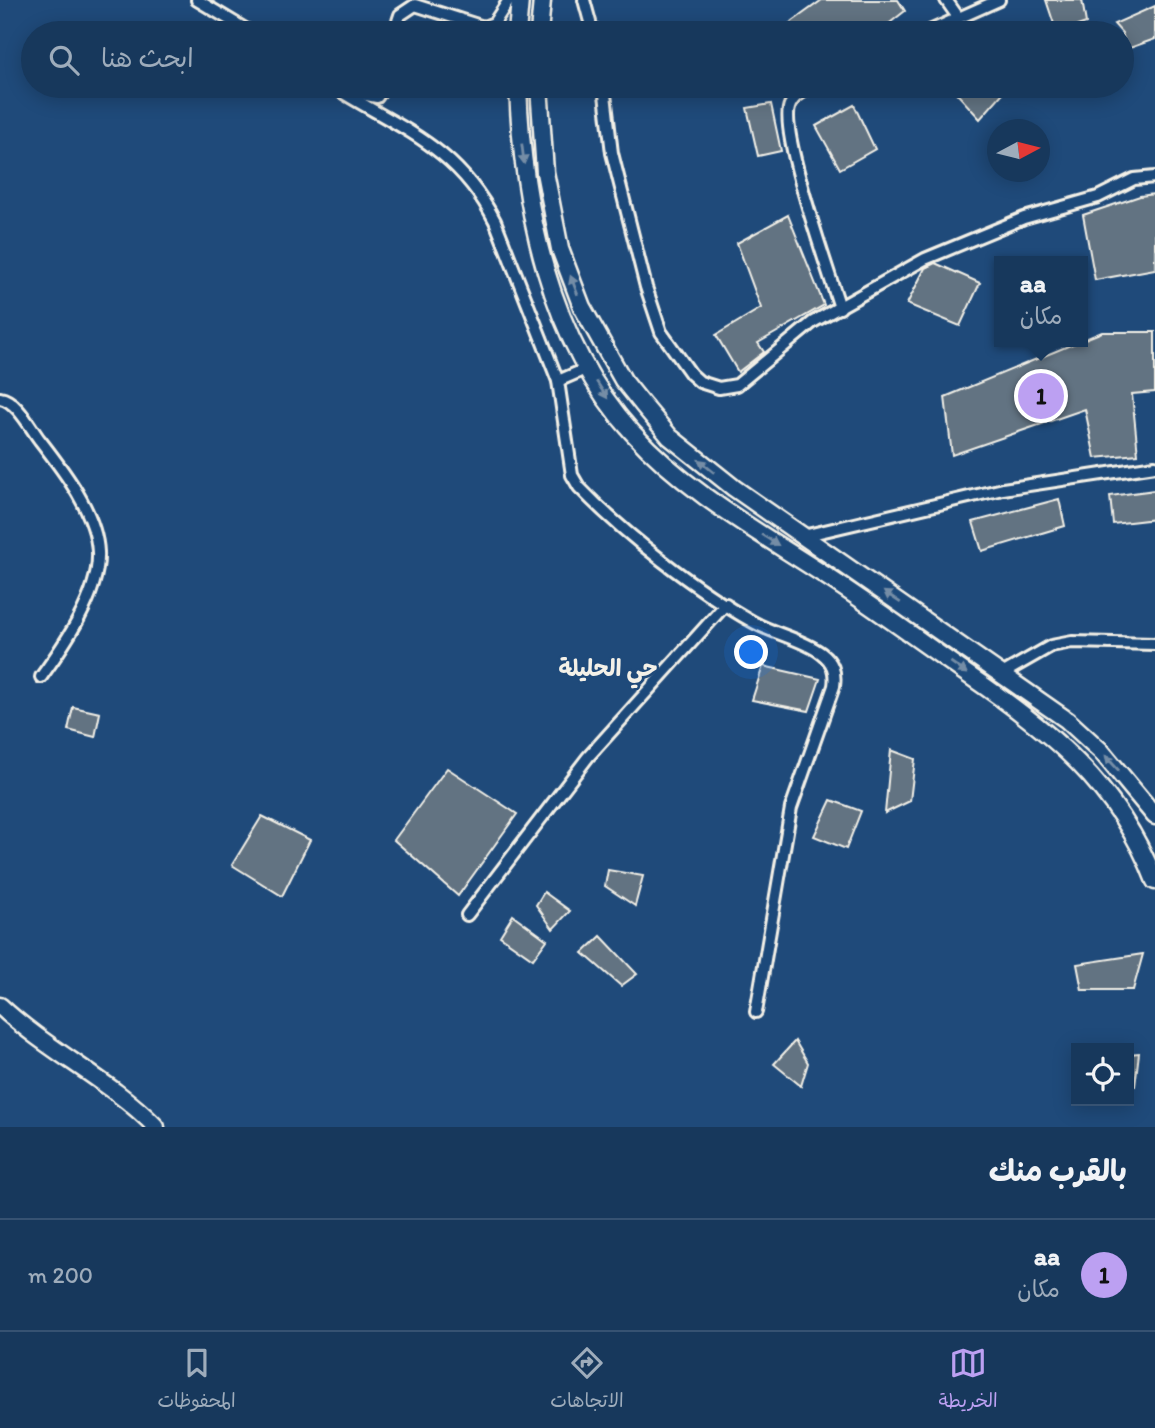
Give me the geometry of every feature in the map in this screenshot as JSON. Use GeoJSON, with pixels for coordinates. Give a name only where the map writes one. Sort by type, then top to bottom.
{"type":"FeatureCollection","features":[{"type":"Feature","properties":{"kind":"main road"},"geometry":{"type":"LineString","coordinates":[[518,21],[520,0]]}},
{"type":"Feature","properties":{"kind":"main road"},"geometry":{"type":"LineString","coordinates":[[540,21],[542,0]]}},
{"type":"Feature","properties":{"kind":"main road"},"geometry":{"type":"LineString","coordinates":[[519,98],[526,181],[538,244],[552,293],[588,368],[631,432],[708,498],[1031,717],[1091,776],[1114,806],[1141,850],[1155,881]]}},
{"type":"Feature","properties":{"kind":"main road"},"geometry":{"type":"LineString","coordinates":[[540,98],[545,172],[560,249],[582,307],[623,380],[670,437],[734,488],[1066,720],[1102,752],[1155,816]]}},
{"type":"Feature","properties":{"kind":"main road"},"geometry":{"type":"LineString","coordinates":[[0,1006],[22,1026],[85,1069],[156,1127]]}},
{"type":"Feature","properties":{"kind":"street"},"geometry":{"type":"LineString","coordinates":[[197,0],[232,21]]}},
{"type":"Feature","properties":{"kind":"street"},"geometry":{"type":"LineString","coordinates":[[495,21],[509,0]]}},
{"type":"Feature","properties":{"kind":"street"},"geometry":{"type":"LineString","coordinates":[[946,0],[958,18]]}},
{"type":"Feature","properties":{"kind":"street"},"geometry":{"type":"LineString","coordinates":[[951,21],[999,0]]}},
{"type":"Feature","properties":{"kind":"street"},"geometry":{"type":"LineString","coordinates":[[587,1],[591,21]]}},
{"type":"Feature","properties":{"kind":"street"},"geometry":{"type":"LineString","coordinates":[[398,21],[400,15],[415,5],[465,21]]}},
{"type":"Feature","properties":{"kind":"street"},"geometry":{"type":"LineString","coordinates":[[354,98],[452,160],[467,176],[495,221],[558,381],[574,480],[608,516],[654,554],[765,629],[822,653],[835,671],[834,686],[791,808],[756,1012]]}},
{"type":"Feature","properties":{"kind":"street"},"geometry":{"type":"LineString","coordinates":[[605,98],[612,153],[646,287],[661,332],[691,374],[710,386],[728,388],[737,384],[813,322],[925,259],[1024,218],[1098,197],[1134,178],[1155,177]]}},
{"type":"Feature","properties":{"kind":"street"},"geometry":{"type":"LineString","coordinates":[[795,98],[790,104],[789,135],[840,308]]}},
{"type":"Feature","properties":{"kind":"street"},"geometry":{"type":"LineString","coordinates":[[558,381],[588,368]]}},
{"type":"Feature","properties":{"kind":"street"},"geometry":{"type":"LineString","coordinates":[[0,398],[12,403],[50,453],[78,496],[96,541],[96,570],[71,635],[41,677]]}},
{"type":"Feature","properties":{"kind":"street"},"geometry":{"type":"LineString","coordinates":[[803,536],[1003,489],[1155,467]]}},
{"type":"Feature","properties":{"kind":"street"},"geometry":{"type":"LineString","coordinates":[[467,915],[529,830],[588,757],[726,604]]}},
{"type":"Feature","properties":{"kind":"street"},"geometry":{"type":"LineString","coordinates":[[1002,674],[1051,646],[1072,642],[1155,644]]}},
{"type":"Feature","properties":{"kind":"building"},"geometry":{"type":"Polygon","coordinates":[[[822,0],[898,0],[905,11],[892,21],[793,21],[822,0]]]}},
{"type":"Feature","properties":{"kind":"building"},"geometry":{"type":"Polygon","coordinates":[[[1046,0],[1082,0],[1086,21],[1053,21],[1046,0]]]}},
{"type":"Feature","properties":{"kind":"building"},"geometry":{"type":"Polygon","coordinates":[[[1155,6],[1155,39],[1134,46],[1134,21],[1121,21],[1155,6]]]}},
{"type":"Feature","properties":{"kind":"building"},"geometry":{"type":"Polygon","coordinates":[[[961,98],[998,98],[980,119],[961,98]]]}},
{"type":"Feature","properties":{"kind":"building"},"geometry":{"type":"Polygon","coordinates":[[[771,104],[781,151],[758,156],[747,108],[771,104]]]}},
{"type":"Feature","properties":{"kind":"building"},"geometry":{"type":"Polygon","coordinates":[[[854,105],[875,149],[840,169],[816,126],[854,105]]]}},
{"type":"Feature","properties":{"kind":"building"},"geometry":{"type":"Polygon","coordinates":[[[1155,194],[1155,269],[1095,280],[1083,215],[1140,196],[1155,194]]]}},
{"type":"Feature","properties":{"kind":"building"},"geometry":{"type":"Polygon","coordinates":[[[788,215],[824,305],[758,343],[764,352],[738,372],[716,335],[761,308],[737,243],[788,215]]]}},
{"type":"Feature","properties":{"kind":"building"},"geometry":{"type":"Polygon","coordinates":[[[935,263],[980,283],[960,326],[907,304],[925,268],[935,263]]]}},
{"type":"Feature","properties":{"kind":"building"},"geometry":{"type":"Polygon","coordinates":[[[1102,332],[1155,332],[1155,392],[1132,394],[1138,454],[1095,458],[1085,409],[952,455],[945,397],[1066,347],[1088,347],[1088,338],[1102,332]]]}},
{"type":"Feature","properties":{"kind":"building"},"geometry":{"type":"Polygon","coordinates":[[[1155,490],[1155,519],[1113,524],[1110,496],[1155,490]]]}},
{"type":"Feature","properties":{"kind":"building"},"geometry":{"type":"Polygon","coordinates":[[[1059,499],[1065,526],[982,551],[973,522],[1059,499]]]}},
{"type":"Feature","properties":{"kind":"building"},"geometry":{"type":"Polygon","coordinates":[[[763,666],[820,679],[809,711],[752,700],[763,666]]]}},
{"type":"Feature","properties":{"kind":"building"},"geometry":{"type":"Polygon","coordinates":[[[73,707],[100,713],[95,737],[68,730],[73,707]]]}},
{"type":"Feature","properties":{"kind":"building"},"geometry":{"type":"Polygon","coordinates":[[[891,750],[915,759],[910,801],[885,813],[891,750]]]}},
{"type":"Feature","properties":{"kind":"building"},"geometry":{"type":"Polygon","coordinates":[[[447,768],[517,814],[458,896],[394,840],[447,768]]]}},
{"type":"Feature","properties":{"kind":"building"},"geometry":{"type":"Polygon","coordinates":[[[831,800],[861,811],[846,849],[814,836],[831,800]]]}},
{"type":"Feature","properties":{"kind":"building"},"geometry":{"type":"Polygon","coordinates":[[[262,816],[310,840],[282,896],[232,865],[262,816]]]}},
{"type":"Feature","properties":{"kind":"building"},"geometry":{"type":"Polygon","coordinates":[[[608,870],[643,876],[635,906],[605,886],[608,870]]]}},
{"type":"Feature","properties":{"kind":"building"},"geometry":{"type":"Polygon","coordinates":[[[544,892],[570,911],[553,929],[536,905],[544,892]]]}},
{"type":"Feature","properties":{"kind":"building"},"geometry":{"type":"Polygon","coordinates":[[[513,915],[547,940],[533,959],[500,936],[513,915]]]}},
{"type":"Feature","properties":{"kind":"building"},"geometry":{"type":"Polygon","coordinates":[[[601,936],[637,974],[621,986],[583,953],[601,936]]]}},
{"type":"Feature","properties":{"kind":"building"},"geometry":{"type":"Polygon","coordinates":[[[1143,954],[1133,990],[1082,990],[1077,964],[1143,954]]]}},
{"type":"Feature","properties":{"kind":"building"},"geometry":{"type":"Polygon","coordinates":[[[795,1041],[808,1063],[801,1086],[774,1064],[795,1041]]]}},
{"type":"Feature","properties":{"kind":"building"},"geometry":{"type":"Polygon","coordinates":[[[1139,1053],[1135,1086],[1134,1086],[1134,1054],[1139,1053]]]}},
{"type":"Feature","properties":{"kind":"place","name":"aa"},"geometry":{"type":"Point","coordinates":[1041,396]}},
{"type":"Feature","properties":{"kind":"district","name":"حي الحليلة"},"geometry":{"type":"Point","coordinates":[608,668]}}]}
